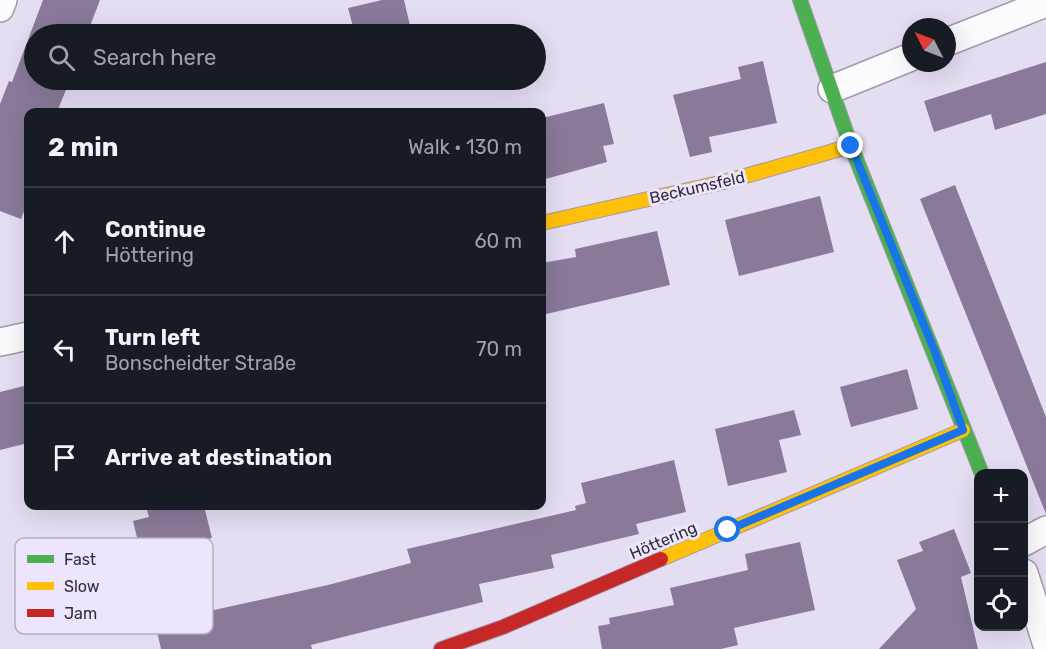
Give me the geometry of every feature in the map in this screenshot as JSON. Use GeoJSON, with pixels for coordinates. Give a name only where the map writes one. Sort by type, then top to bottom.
{"type":"FeatureCollection","features":[{"type":"Feature","properties":{"kind":"street"},"geometry":{"type":"LineString","coordinates":[[0,8],[3,0]]}},
{"type":"Feature","properties":{"kind":"street"},"geometry":{"type":"LineString","coordinates":[[800,0],[851,146],[980,469]]}},
{"type":"Feature","properties":{"kind":"street"},"geometry":{"type":"LineString","coordinates":[[956,38],[1046,3]]}},
{"type":"Feature","properties":{"kind":"street"},"geometry":{"type":"LineString","coordinates":[[832,89],[902,61]]}},
{"type":"Feature","properties":{"kind":"street","name":"Beckumsfeld"},"geometry":{"type":"LineString","coordinates":[[546,222],[724,182],[851,146]]}},
{"type":"Feature","properties":{"kind":"street"},"geometry":{"type":"LineString","coordinates":[[0,342],[24,337]]}},
{"type":"Feature","properties":{"kind":"street","name":"Höttering"},"geometry":{"type":"LineString","coordinates":[[441,649],[503,627],[963,430]]}},
{"type":"Feature","properties":{"kind":"street"},"geometry":{"type":"LineString","coordinates":[[1028,539],[1046,530]]}},
{"type":"Feature","properties":{"kind":"street"},"geometry":{"type":"LineString","coordinates":[[1024,577],[1046,642]]}},
{"type":"Feature","properties":{"kind":"building"},"geometry":{"type":"Polygon","coordinates":[[[43,0],[100,0],[91,24],[34,24],[43,0]]]}},
{"type":"Feature","properties":{"kind":"building"},"geometry":{"type":"Polygon","coordinates":[[[382,0],[404,0],[410,24],[352,24],[348,8],[382,0]]]}},
{"type":"Feature","properties":{"kind":"building"},"geometry":{"type":"Polygon","coordinates":[[[24,50],[24,90],[66,90],[59,108],[24,108],[24,211],[21,219],[0,211],[0,104],[9,81],[12,82],[24,50]]]}},
{"type":"Feature","properties":{"kind":"building"},"geometry":{"type":"Polygon","coordinates":[[[763,61],[777,123],[709,137],[712,152],[690,157],[673,95],[741,79],[738,67],[763,61]]]}},
{"type":"Feature","properties":{"kind":"building"},"geometry":{"type":"Polygon","coordinates":[[[1046,62],[1046,114],[995,130],[991,114],[934,132],[924,101],[1046,62]]]}},
{"type":"Feature","properties":{"kind":"building"},"geometry":{"type":"Polygon","coordinates":[[[604,103],[614,144],[603,146],[607,162],[546,179],[546,117],[604,103]]]}},
{"type":"Feature","properties":{"kind":"building"},"geometry":{"type":"Polygon","coordinates":[[[955,185],[1046,417],[1046,514],[1028,469],[920,199],[955,185]]]}},
{"type":"Feature","properties":{"kind":"building"},"geometry":{"type":"Polygon","coordinates":[[[820,196],[834,252],[739,276],[725,220],[820,196]]]}},
{"type":"Feature","properties":{"kind":"building"},"geometry":{"type":"Polygon","coordinates":[[[657,231],[670,285],[546,314],[546,262],[576,257],[575,249],[657,231]]]}},
{"type":"Feature","properties":{"kind":"building"},"geometry":{"type":"Polygon","coordinates":[[[907,369],[918,409],[851,427],[840,387],[907,369]]]}},
{"type":"Feature","properties":{"kind":"building"},"geometry":{"type":"Polygon","coordinates":[[[24,386],[24,444],[0,450],[0,392],[24,386]]]}},
{"type":"Feature","properties":{"kind":"building"},"geometry":{"type":"Polygon","coordinates":[[[794,410],[801,435],[779,440],[787,472],[728,486],[715,429],[794,410]]]}},
{"type":"Feature","properties":{"kind":"building"},"geometry":{"type":"Polygon","coordinates":[[[674,460],[686,512],[636,524],[639,534],[551,555],[554,568],[479,584],[483,602],[311,645],[312,649],[161,649],[158,634],[213,634],[213,610],[328,585],[411,563],[407,549],[576,510],[575,506],[586,503],[581,483],[674,460]]]}},
{"type":"Feature","properties":{"kind":"building"},"geometry":{"type":"Polygon","coordinates":[[[147,510],[205,510],[212,538],[137,538],[133,521],[149,517],[147,510]]]}},
{"type":"Feature","properties":{"kind":"building"},"geometry":{"type":"Polygon","coordinates":[[[954,529],[971,573],[961,577],[978,649],[879,649],[916,609],[897,560],[923,551],[919,542],[954,529]]]}},
{"type":"Feature","properties":{"kind":"building"},"geometry":{"type":"Polygon","coordinates":[[[800,542],[815,610],[734,628],[738,645],[721,649],[602,649],[598,626],[610,624],[609,618],[674,605],[670,588],[748,570],[745,554],[800,542]]]}},
{"type":"Feature","properties":{"kind":"traffic: fast"},"geometry":{"type":"LineString","coordinates":[[800,0],[851,146],[980,469]]}},
{"type":"Feature","properties":{"kind":"traffic: slow"},"geometry":{"type":"LineString","coordinates":[[546,222],[724,182],[851,146]]}},
{"type":"Feature","properties":{"kind":"traffic: slow"},"geometry":{"type":"LineString","coordinates":[[661,559],[963,430]]}},
{"type":"Feature","properties":{"kind":"traffic: jam"},"geometry":{"type":"LineString","coordinates":[[441,649],[503,627],[661,559]]}},
{"type":"Feature","properties":{"kind":"route"},"geometry":{"type":"LineString","coordinates":[[728,530],[963,430],[935,352],[851,146]]}}]}
